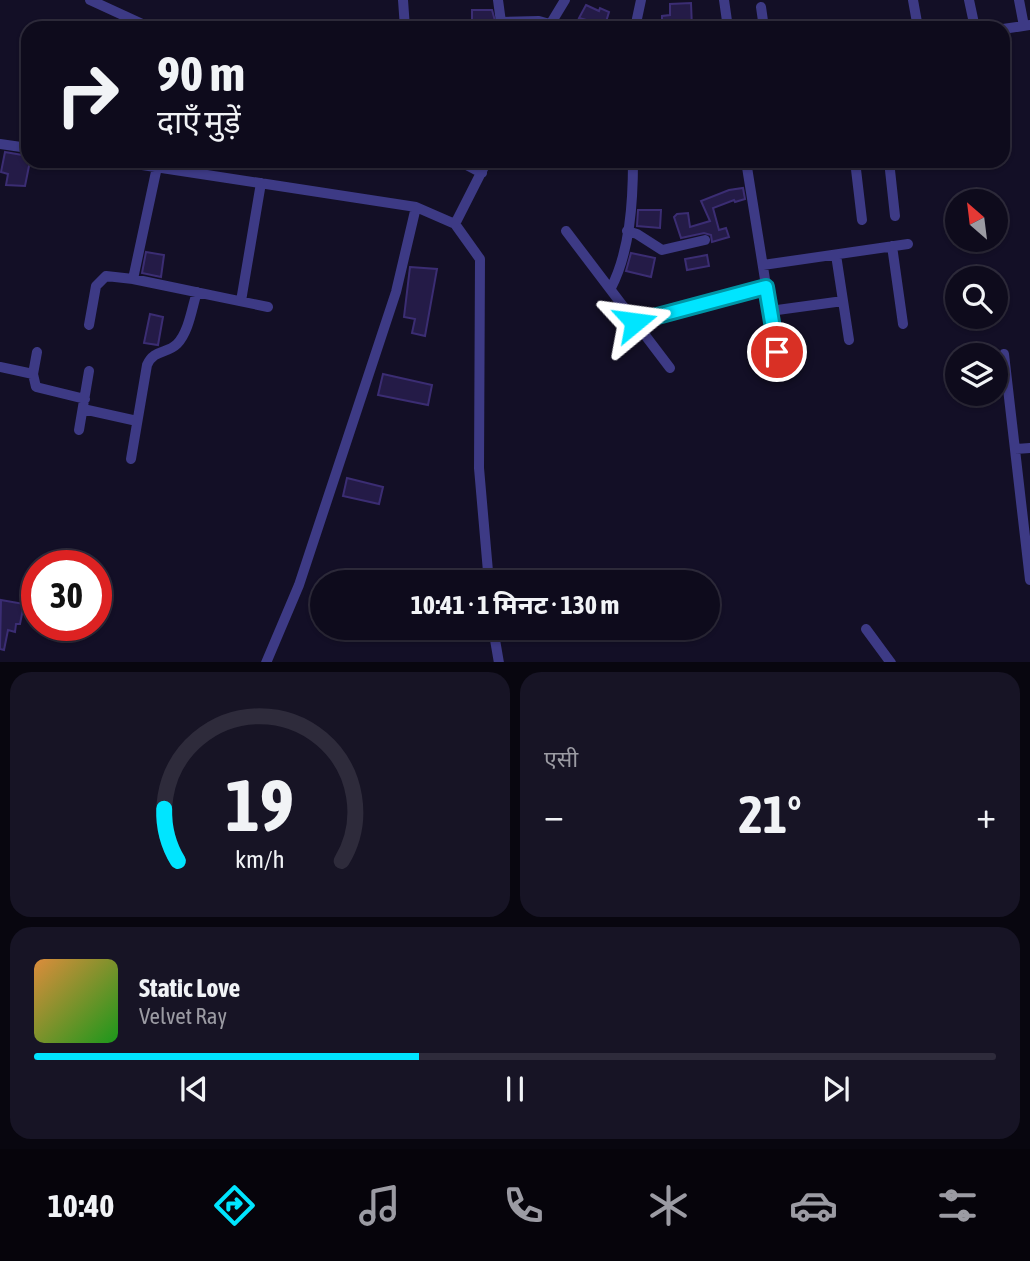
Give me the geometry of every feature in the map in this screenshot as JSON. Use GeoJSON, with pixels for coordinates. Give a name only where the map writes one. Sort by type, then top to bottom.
{"type":"FeatureCollection","features":[{"type":"Feature","properties":{"kind":"street"},"geometry":{"type":"LineString","coordinates":[[90,0],[136,21]]}},
{"type":"Feature","properties":{"kind":"street"},"geometry":{"type":"LineString","coordinates":[[403,0],[404,21]]}},
{"type":"Feature","properties":{"kind":"street"},"geometry":{"type":"LineString","coordinates":[[498,0],[500,21]]}},
{"type":"Feature","properties":{"kind":"street"},"geometry":{"type":"LineString","coordinates":[[552,21],[565,0]]}},
{"type":"Feature","properties":{"kind":"street"},"geometry":{"type":"LineString","coordinates":[[636,21],[641,0]]}},
{"type":"Feature","properties":{"kind":"street"},"geometry":{"type":"LineString","coordinates":[[724,0],[727,21]]}},
{"type":"Feature","properties":{"kind":"street"},"geometry":{"type":"LineString","coordinates":[[913,0],[917,21]]}},
{"type":"Feature","properties":{"kind":"street"},"geometry":{"type":"LineString","coordinates":[[969,0],[974,21]]}},
{"type":"Feature","properties":{"kind":"street"},"geometry":{"type":"LineString","coordinates":[[1019,0],[1027,25]]}},
{"type":"Feature","properties":{"kind":"street"},"geometry":{"type":"LineString","coordinates":[[761,7],[763,21]]}},
{"type":"Feature","properties":{"kind":"street"},"geometry":{"type":"LineString","coordinates":[[0,144],[21,147]]}},
{"type":"Feature","properties":{"kind":"street"},"geometry":{"type":"LineString","coordinates":[[133,279],[157,168]]}},
{"type":"Feature","properties":{"kind":"street"},"geometry":{"type":"LineString","coordinates":[[164,168],[416,207],[455,224],[480,259],[479,468],[488,570]]}},
{"type":"Feature","properties":{"kind":"street"},"geometry":{"type":"LineString","coordinates":[[472,168],[482,173]]}},
{"type":"Feature","properties":{"kind":"street"},"geometry":{"type":"LineString","coordinates":[[455,224],[484,168]]}},
{"type":"Feature","properties":{"kind":"street"},"geometry":{"type":"LineString","coordinates":[[611,288],[618,273],[627,231],[632,168]]}},
{"type":"Feature","properties":{"kind":"street"},"geometry":{"type":"LineString","coordinates":[[747,168],[780,373]]}},
{"type":"Feature","properties":{"kind":"street"},"geometry":{"type":"LineString","coordinates":[[856,168],[862,220]]}},
{"type":"Feature","properties":{"kind":"street"},"geometry":{"type":"LineString","coordinates":[[889,168],[895,216]]}},
{"type":"Feature","properties":{"kind":"street"},"geometry":{"type":"LineString","coordinates":[[241,301],[261,183]]}},
{"type":"Feature","properties":{"kind":"street"},"geometry":{"type":"LineString","coordinates":[[266,662],[299,585],[396,292],[416,207]]}},
{"type":"Feature","properties":{"kind":"street"},"geometry":{"type":"LineString","coordinates":[[627,231],[637,234],[662,250],[705,240]]}},
{"type":"Feature","properties":{"kind":"street"},"geometry":{"type":"LineString","coordinates":[[566,232],[670,368]]}},
{"type":"Feature","properties":{"kind":"street"},"geometry":{"type":"LineString","coordinates":[[763,265],[908,244]]}},
{"type":"Feature","properties":{"kind":"street"},"geometry":{"type":"LineString","coordinates":[[892,246],[903,324]]}},
{"type":"Feature","properties":{"kind":"street"},"geometry":{"type":"LineString","coordinates":[[836,255],[849,340]]}},
{"type":"Feature","properties":{"kind":"street"},"geometry":{"type":"LineString","coordinates":[[89,325],[96,286],[100,280],[113,276],[268,307]]}},
{"type":"Feature","properties":{"kind":"street"},"geometry":{"type":"LineString","coordinates":[[635,322],[766,287]]}},
{"type":"Feature","properties":{"kind":"street"},"geometry":{"type":"LineString","coordinates":[[131,459],[150,358],[177,344],[184,334],[197,292]]}},
{"type":"Feature","properties":{"kind":"street"},"geometry":{"type":"LineString","coordinates":[[770,311],[843,301]]}},
{"type":"Feature","properties":{"kind":"street"},"geometry":{"type":"LineString","coordinates":[[37,352],[33,374],[36,387],[137,421]]}},
{"type":"Feature","properties":{"kind":"street"},"geometry":{"type":"LineString","coordinates":[[0,367],[33,374]]}},
{"type":"Feature","properties":{"kind":"street"},"geometry":{"type":"LineString","coordinates":[[79,430],[89,370]]}},
{"type":"Feature","properties":{"kind":"street"},"geometry":{"type":"LineString","coordinates":[[1008,389],[1028,539],[1030,580]]}},
{"type":"Feature","properties":{"kind":"street"},"geometry":{"type":"LineString","coordinates":[[1015,449],[1030,448]]}},
{"type":"Feature","properties":{"kind":"street"},"geometry":{"type":"LineString","coordinates":[[866,629],[890,662]]}},
{"type":"Feature","properties":{"kind":"street"},"geometry":{"type":"LineString","coordinates":[[495,640],[499,662]]}},
{"type":"Feature","properties":{"kind":"building"},"geometry":{"type":"Polygon","coordinates":[[[691,3],[692,21],[662,21],[662,16],[670,15],[670,4],[691,3]]]}},
{"type":"Feature","properties":{"kind":"building"},"geometry":{"type":"Polygon","coordinates":[[[586,5],[609,12],[606,21],[579,18],[586,5]]]}},
{"type":"Feature","properties":{"kind":"building"},"geometry":{"type":"Polygon","coordinates":[[[472,10],[492,10],[495,21],[472,21],[472,10]]]}},
{"type":"Feature","properties":{"kind":"building"},"geometry":{"type":"Polygon","coordinates":[[[5,152],[21,155],[21,168],[29,168],[25,186],[6,185],[8,174],[1,172],[5,152]]]}},
{"type":"Feature","properties":{"kind":"building"},"geometry":{"type":"Polygon","coordinates":[[[743,188],[745,199],[713,208],[719,230],[726,228],[729,237],[712,242],[711,235],[704,233],[681,238],[674,217],[677,214],[688,213],[690,227],[710,221],[701,201],[729,190],[743,188]]]}},
{"type":"Feature","properties":{"kind":"building"},"geometry":{"type":"Polygon","coordinates":[[[638,210],[661,210],[660,228],[637,226],[638,210]]]}},
{"type":"Feature","properties":{"kind":"building"},"geometry":{"type":"Polygon","coordinates":[[[146,252],[164,255],[161,277],[142,273],[146,252]]]}},
{"type":"Feature","properties":{"kind":"building"},"geometry":{"type":"Polygon","coordinates":[[[631,253],[655,258],[651,277],[626,271],[631,253]]]}},
{"type":"Feature","properties":{"kind":"building"},"geometry":{"type":"Polygon","coordinates":[[[707,255],[709,266],[687,270],[685,259],[707,255]]]}},
{"type":"Feature","properties":{"kind":"building"},"geometry":{"type":"Polygon","coordinates":[[[410,267],[437,269],[425,336],[412,333],[415,319],[404,317],[410,267]]]}},
{"type":"Feature","properties":{"kind":"building"},"geometry":{"type":"Polygon","coordinates":[[[150,314],[163,317],[158,345],[144,343],[150,314]]]}},
{"type":"Feature","properties":{"kind":"building"},"geometry":{"type":"Polygon","coordinates":[[[383,374],[432,385],[428,405],[378,395],[383,374]]]}},
{"type":"Feature","properties":{"kind":"building"},"geometry":{"type":"Polygon","coordinates":[[[347,478],[383,487],[379,504],[343,496],[347,478]]]}},
{"type":"Feature","properties":{"kind":"building"},"geometry":{"type":"Polygon","coordinates":[[[1,600],[21,603],[20,624],[16,624],[15,632],[8,630],[4,650],[0,649],[1,600]]]}},
{"type":"Feature","properties":{"kind":"route"},"geometry":{"type":"LineString","coordinates":[[635,322],[766,287],[777,352]]}}]}
